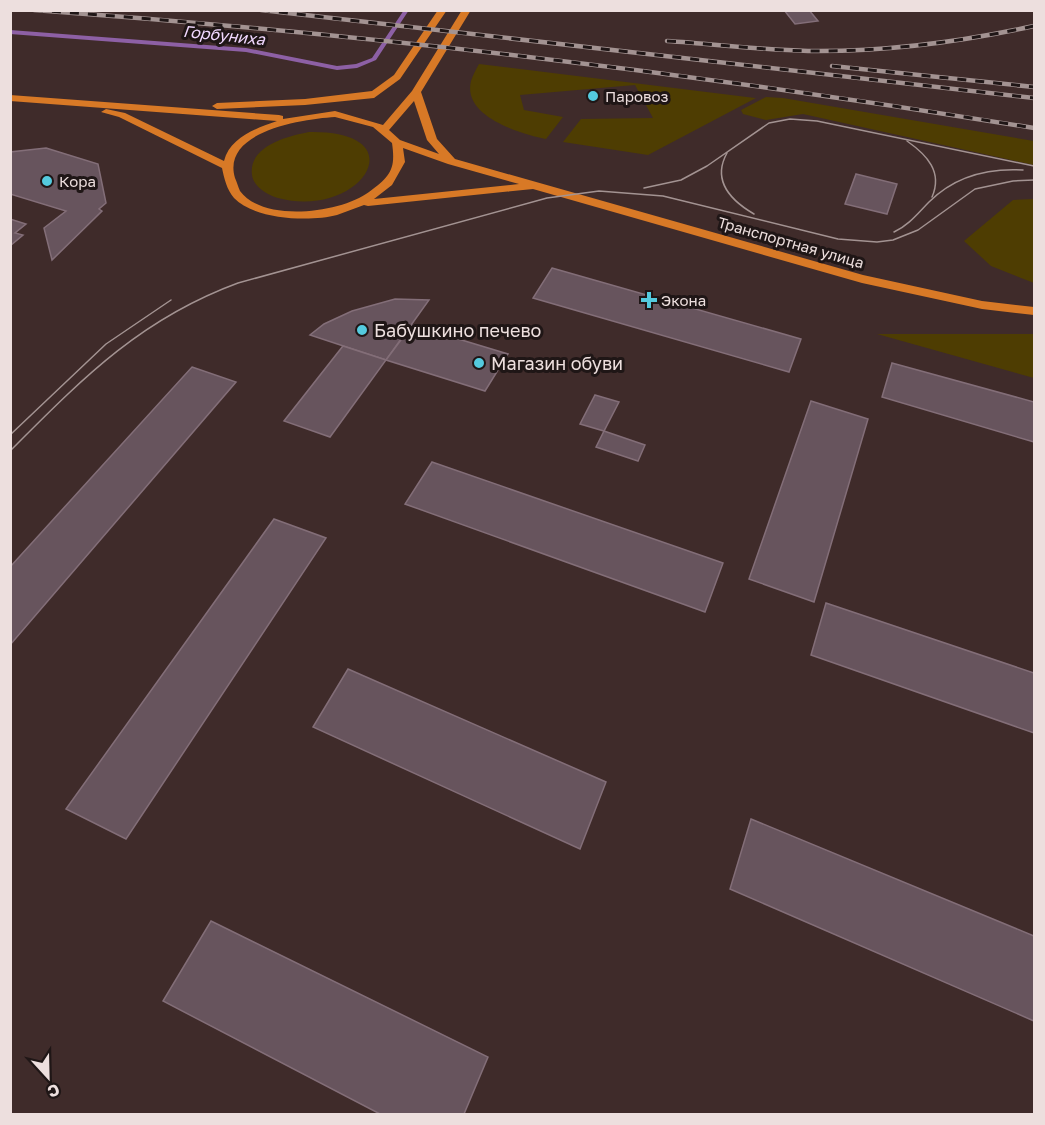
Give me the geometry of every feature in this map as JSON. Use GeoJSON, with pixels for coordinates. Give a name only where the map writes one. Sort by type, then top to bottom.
{"type":"FeatureCollection","features":[{"type":"Feature","properties":{"kind":"main road"},"geometry":{"type":"LineString","coordinates":[[335,114],[378,93],[397,77],[444,10]]}},
{"type":"Feature","properties":{"kind":"main road"},"geometry":{"type":"LineString","coordinates":[[385,129],[416,92],[467,10]]}},
{"type":"Feature","properties":{"kind":"main road"},"geometry":{"type":"LineString","coordinates":[[416,92],[432,140],[452,162]]}},
{"type":"Feature","properties":{"kind":"main road"},"geometry":{"type":"LineString","coordinates":[[132,106],[305,102],[378,93]]}},
{"type":"Feature","properties":{"kind":"main road"},"geometry":{"type":"LineString","coordinates":[[10,98],[288,119],[335,114],[371,122],[385,129],[397,142],[402,158],[397,174],[384,190],[362,203]]}},
{"type":"Feature","properties":{"kind":"main road"},"geometry":{"type":"LineString","coordinates":[[62,102],[122,115],[227,166]]}},
{"type":"Feature","properties":{"kind":"main road"},"geometry":{"type":"LineString","coordinates":[[288,119],[266,127],[247,138],[234,151],[227,166],[227,177],[235,192],[250,204],[272,212],[299,216],[321,215],[362,203],[477,190],[542,186]]}},
{"type":"Feature","properties":{"kind":"main road","name":"Транспортная улица"},"geometry":{"type":"LineString","coordinates":[[397,142],[452,162],[862,279],[982,305],[1035,311]]}},
{"type":"Feature","properties":{"kind":"shaded area"},"geometry":{"type":"Polygon","coordinates":[[[479,64],[756,98],[648,155],[563,142],[581,119],[653,118],[635,85],[520,95],[524,110],[563,117],[546,139],[509,128],[484,114],[476,105],[471,94],[471,81],[479,64]]]}},
{"type":"Feature","properties":{"kind":"shaded area"},"geometry":{"type":"Polygon","coordinates":[[[766,97],[1034,141],[1034,165],[803,114],[766,120],[743,114],[741,110],[766,97]]]}},
{"type":"Feature","properties":{"kind":"shaded area"},"geometry":{"type":"Polygon","coordinates":[[[309,132],[343,135],[362,145],[369,158],[366,172],[353,186],[333,197],[308,201],[278,198],[261,190],[252,175],[252,165],[256,157],[271,144],[309,132]]]}},
{"type":"Feature","properties":{"kind":"shaded area"},"geometry":{"type":"Polygon","coordinates":[[[1034,199],[1034,283],[991,266],[964,241],[1013,200],[1034,199]]]}},
{"type":"Feature","properties":{"kind":"shaded area"},"geometry":{"type":"Polygon","coordinates":[[[877,334],[1034,334],[1034,378],[877,334]]]}},
{"type":"Feature","properties":{"kind":"building"},"geometry":{"type":"Polygon","coordinates":[[[784,10],[809,10],[818,21],[795,24],[784,10]]]}},
{"type":"Feature","properties":{"kind":"building"},"geometry":{"type":"Polygon","coordinates":[[[46,148],[98,164],[106,203],[99,209],[102,211],[52,260],[44,228],[66,211],[10,194],[10,152],[46,148]]]}},
{"type":"Feature","properties":{"kind":"building"},"geometry":{"type":"Polygon","coordinates":[[[856,174],[897,184],[887,214],[845,204],[856,174]]]}},
{"type":"Feature","properties":{"kind":"building"},"geometry":{"type":"Polygon","coordinates":[[[10,219],[26,224],[15,233],[23,235],[10,246],[10,219]]]}},
{"type":"Feature","properties":{"kind":"building"},"geometry":{"type":"Polygon","coordinates":[[[552,268],[801,339],[789,372],[533,298],[552,268]]]}},
{"type":"Feature","properties":{"kind":"building","name":"Бабушкино печево"},"geometry":{"type":"Polygon","coordinates":[[[395,299],[429,300],[386,360],[310,335],[324,324],[352,311],[395,299]]]}},
{"type":"Feature","properties":{"kind":"building"},"geometry":{"type":"Polygon","coordinates":[[[412,325],[508,354],[485,391],[386,360],[412,325]]]}},
{"type":"Feature","properties":{"kind":"building"},"geometry":{"type":"Polygon","coordinates":[[[343,346],[386,360],[330,437],[284,421],[343,346]]]}},
{"type":"Feature","properties":{"kind":"building"},"geometry":{"type":"Polygon","coordinates":[[[892,363],[1034,402],[1034,442],[882,397],[892,363]]]}},
{"type":"Feature","properties":{"kind":"building"},"geometry":{"type":"Polygon","coordinates":[[[192,367],[236,382],[10,645],[10,567],[192,367]]]}},
{"type":"Feature","properties":{"kind":"building"},"geometry":{"type":"Polygon","coordinates":[[[595,395],[619,402],[604,431],[580,424],[595,395]]]}},
{"type":"Feature","properties":{"kind":"building"},"geometry":{"type":"Polygon","coordinates":[[[811,401],[868,419],[814,602],[749,579],[811,401]]]}},
{"type":"Feature","properties":{"kind":"building"},"geometry":{"type":"Polygon","coordinates":[[[604,431],[645,445],[638,461],[596,447],[604,431]]]}},
{"type":"Feature","properties":{"kind":"building"},"geometry":{"type":"Polygon","coordinates":[[[432,462],[723,563],[705,612],[405,504],[432,462]]]}},
{"type":"Feature","properties":{"kind":"building"},"geometry":{"type":"Polygon","coordinates":[[[274,519],[326,538],[126,839],[66,809],[274,519]]]}},
{"type":"Feature","properties":{"kind":"building"},"geometry":{"type":"Polygon","coordinates":[[[826,603],[1034,673],[1034,733],[811,655],[826,603]]]}},
{"type":"Feature","properties":{"kind":"building"},"geometry":{"type":"Polygon","coordinates":[[[348,669],[606,782],[580,849],[313,727],[348,669]]]}},
{"type":"Feature","properties":{"kind":"building"},"geometry":{"type":"Polygon","coordinates":[[[751,819],[1034,936],[1034,1021],[730,889],[751,819]]]}},
{"type":"Feature","properties":{"kind":"building"},"geometry":{"type":"Polygon","coordinates":[[[211,921],[488,1057],[464,1114],[380,1114],[163,1001],[211,921]]]}},
{"type":"Feature","properties":{"kind":"waterway","name":"Горбуниха"},"geometry":{"type":"LineString","coordinates":[[10,32],[246,50],[337,68],[357,66],[374,59],[407,10]]}},
{"type":"Feature","properties":{"kind":"tram line"},"geometry":{"type":"LineString","coordinates":[[644,188],[681,180],[707,166],[769,123],[790,119],[817,121],[1034,166]]}},
{"type":"Feature","properties":{"kind":"tram line"},"geometry":{"type":"LineString","coordinates":[[907,141],[921,152],[931,165],[936,180],[932,197]]}},
{"type":"Feature","properties":{"kind":"tram line"},"geometry":{"type":"LineString","coordinates":[[727,153],[722,172],[726,188],[731,196],[754,214]]}},
{"type":"Feature","properties":{"kind":"tram line"},"geometry":{"type":"LineString","coordinates":[[894,232],[909,222],[939,193],[961,180],[997,170],[1023,170]]}},
{"type":"Feature","properties":{"kind":"tram line"},"geometry":{"type":"LineString","coordinates":[[10,451],[62,399],[114,354],[171,314],[203,298],[238,283],[547,198],[599,191],[663,196],[838,239],[877,242],[893,240],[918,230],[975,189],[1013,181],[1034,180]]}},
{"type":"Feature","properties":{"kind":"tram line"},"geometry":{"type":"LineString","coordinates":[[10,435],[106,344],[171,300]]}},
{"type":"Feature","properties":{"kind":"railway"},"geometry":{"type":"LineString","coordinates":[[34,10],[285,31],[535,58],[785,90],[1034,128]]}},
{"type":"Feature","properties":{"kind":"railway"},"geometry":{"type":"LineString","coordinates":[[261,10],[1034,98]]}},
{"type":"Feature","properties":{"kind":"railway"},"geometry":{"type":"LineString","coordinates":[[667,41],[790,50],[865,50],[950,41],[1034,26]]}},
{"type":"Feature","properties":{"kind":"railway"},"geometry":{"type":"LineString","coordinates":[[832,66],[1034,87]]}},
{"type":"Feature","properties":{"kind":"place","name":"Паровоз"},"geometry":{"type":"Point","coordinates":[593,96]}},
{"type":"Feature","properties":{"kind":"place","name":"Кора"},"geometry":{"type":"Point","coordinates":[47,181]}},
{"type":"Feature","properties":{"kind":"place","name":"Экона"},"geometry":{"type":"Point","coordinates":[649,300]}},
{"type":"Feature","properties":{"kind":"place","name":"Бабушкино печево"},"geometry":{"type":"Point","coordinates":[362,330]}},
{"type":"Feature","properties":{"kind":"place","name":"Магазин обуви"},"geometry":{"type":"Point","coordinates":[479,363]}}]}
